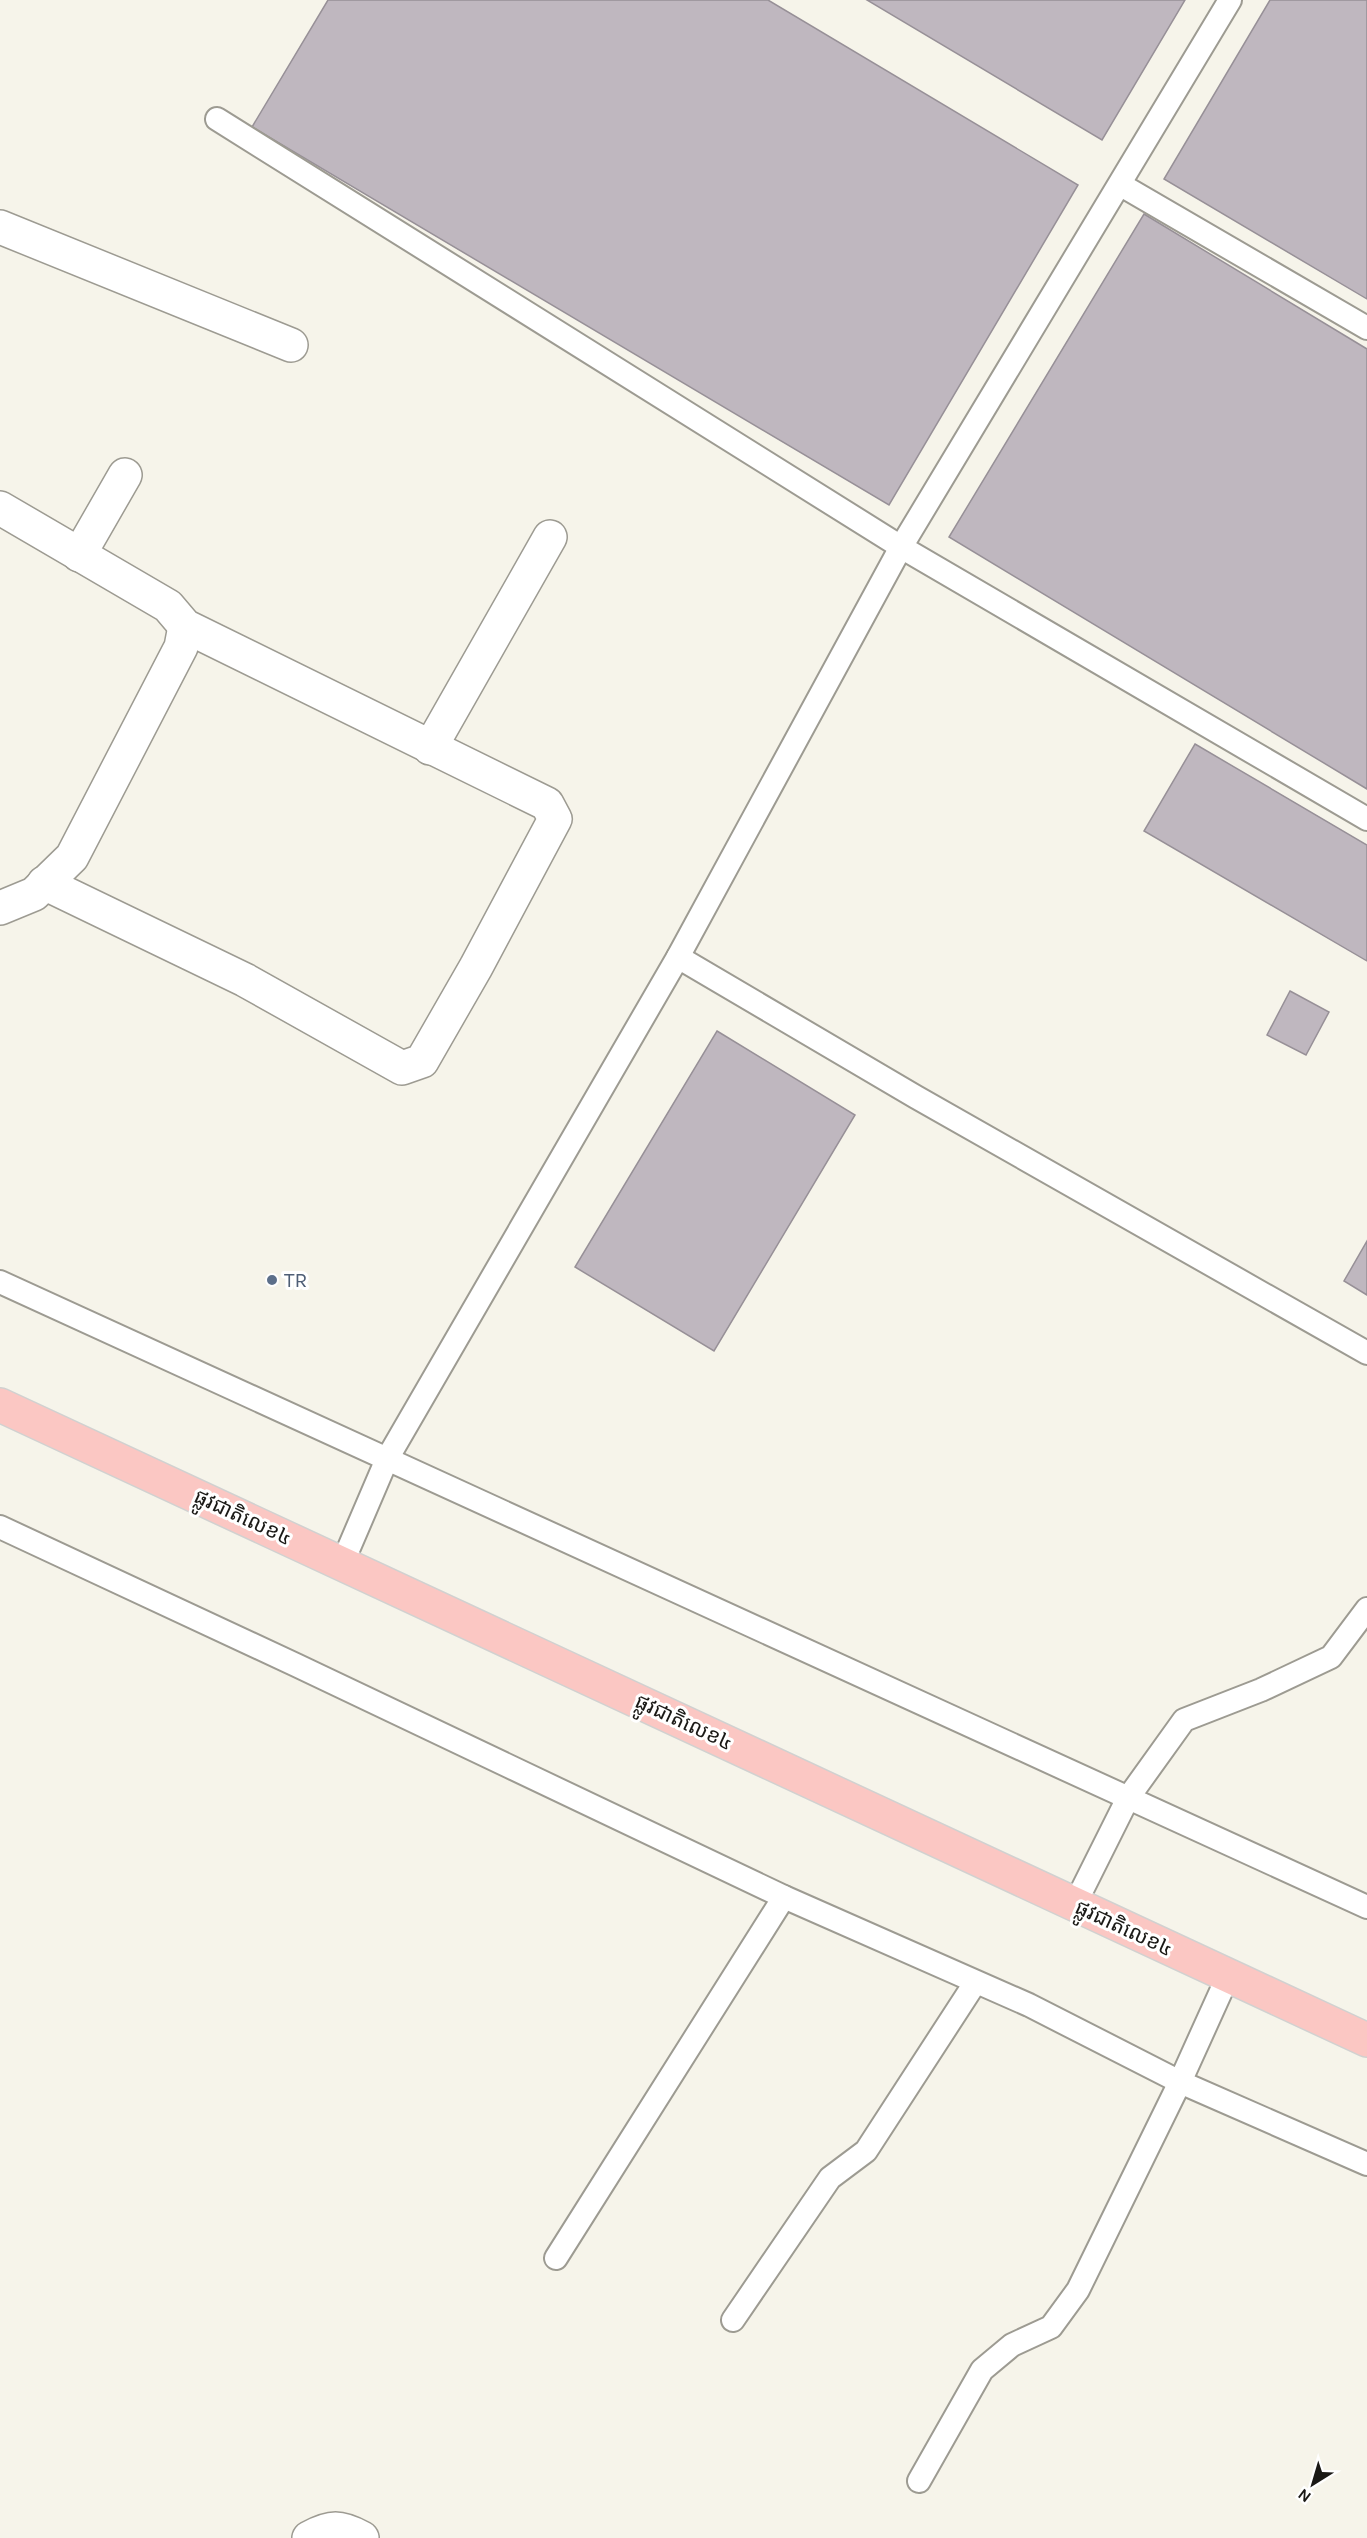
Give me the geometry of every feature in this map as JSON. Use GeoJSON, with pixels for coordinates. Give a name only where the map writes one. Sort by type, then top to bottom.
{"type":"FeatureCollection","features":[{"type":"Feature","properties":{"kind":"highway","name":"ផ្លូវជាតិលេខ៤"},"geometry":{"type":"LineString","coordinates":[[0,1405],[1367,2040]]}},
{"type":"Feature","properties":{"kind":"street"},"geometry":{"type":"LineString","coordinates":[[0,227],[291,345]]}},
{"type":"Feature","properties":{"kind":"street"},"geometry":{"type":"LineString","coordinates":[[80,555],[126,475]]}},
{"type":"Feature","properties":{"kind":"street"},"geometry":{"type":"LineString","coordinates":[[0,508],[168,606],[185,626],[547,804],[555,819],[476,967],[422,1061],[402,1068],[245,980],[44,883]]}},
{"type":"Feature","properties":{"kind":"street"},"geometry":{"type":"LineString","coordinates":[[430,748],[550,537]]}},
{"type":"Feature","properties":{"kind":"street"},"geometry":{"type":"LineString","coordinates":[[0,908],[34,894],[72,857],[181,647],[185,626]]}},
{"type":"Feature","properties":{"kind":"street"},"geometry":{"type":"LineString","coordinates":[[309,2538],[324,2529],[345,2529],[362,2538]]}},
{"type":"Feature","properties":{"kind":"lane"},"geometry":{"type":"LineString","coordinates":[[342,1564],[387,1459],[678,957],[901,547],[1230,0]]}},
{"type":"Feature","properties":{"kind":"lane"},"geometry":{"type":"LineString","coordinates":[[217,119],[901,547],[1367,819]]}},
{"type":"Feature","properties":{"kind":"lane"},"geometry":{"type":"LineString","coordinates":[[1120,185],[1367,328]]}},
{"type":"Feature","properties":{"kind":"lane"},"geometry":{"type":"LineString","coordinates":[[678,957],[916,1097],[1367,1353]]}},
{"type":"Feature","properties":{"kind":"lane"},"geometry":{"type":"LineString","coordinates":[[0,1282],[1367,1907]]}},
{"type":"Feature","properties":{"kind":"lane"},"geometry":{"type":"LineString","coordinates":[[0,1527],[307,1670],[784,1898],[1029,2006],[1180,2082],[1367,2164]]}},
{"type":"Feature","properties":{"kind":"lane"},"geometry":{"type":"LineString","coordinates":[[1075,1905],[1128,1798],[1184,1720],[1261,1690],[1331,1658],[1367,1610]]}},
{"type":"Feature","properties":{"kind":"lane"},"geometry":{"type":"LineString","coordinates":[[556,2258],[784,1898]]}},
{"type":"Feature","properties":{"kind":"lane"},"geometry":{"type":"LineString","coordinates":[[919,2481],[982,2370],[1012,2345],[1051,2327],[1078,2290],[1180,2082],[1228,1976]]}},
{"type":"Feature","properties":{"kind":"lane"},"geometry":{"type":"LineString","coordinates":[[733,2320],[830,2178],[866,2151],[975,1983]]}},
{"type":"Feature","properties":{"kind":"building"},"geometry":{"type":"Polygon","coordinates":[[[328,0],[768,0],[1078,185],[889,505],[252,127],[328,0]]]}},
{"type":"Feature","properties":{"kind":"building"},"geometry":{"type":"Polygon","coordinates":[[[867,0],[1185,0],[1102,140],[867,0]]]}},
{"type":"Feature","properties":{"kind":"building"},"geometry":{"type":"Polygon","coordinates":[[[1270,0],[1367,0],[1367,299],[1164,179],[1270,0]]]}},
{"type":"Feature","properties":{"kind":"building"},"geometry":{"type":"Polygon","coordinates":[[[1144,214],[1367,349],[1367,789],[949,537],[1144,214]]]}},
{"type":"Feature","properties":{"kind":"building"},"geometry":{"type":"Polygon","coordinates":[[[1195,744],[1367,845],[1367,961],[1144,831],[1195,744]]]}},
{"type":"Feature","properties":{"kind":"building"},"geometry":{"type":"Polygon","coordinates":[[[1290,991],[1329,1012],[1306,1055],[1267,1035],[1290,991]]]}},
{"type":"Feature","properties":{"kind":"building"},"geometry":{"type":"Polygon","coordinates":[[[717,1031],[855,1115],[714,1351],[575,1267],[717,1031]]]}},
{"type":"Feature","properties":{"kind":"building"},"geometry":{"type":"Polygon","coordinates":[[[1367,1241],[1367,1295],[1344,1281],[1367,1241]]]}},
{"type":"Feature","properties":{"kind":"place","name":"TR"},"geometry":{"type":"Point","coordinates":[272,1280]}}]}
